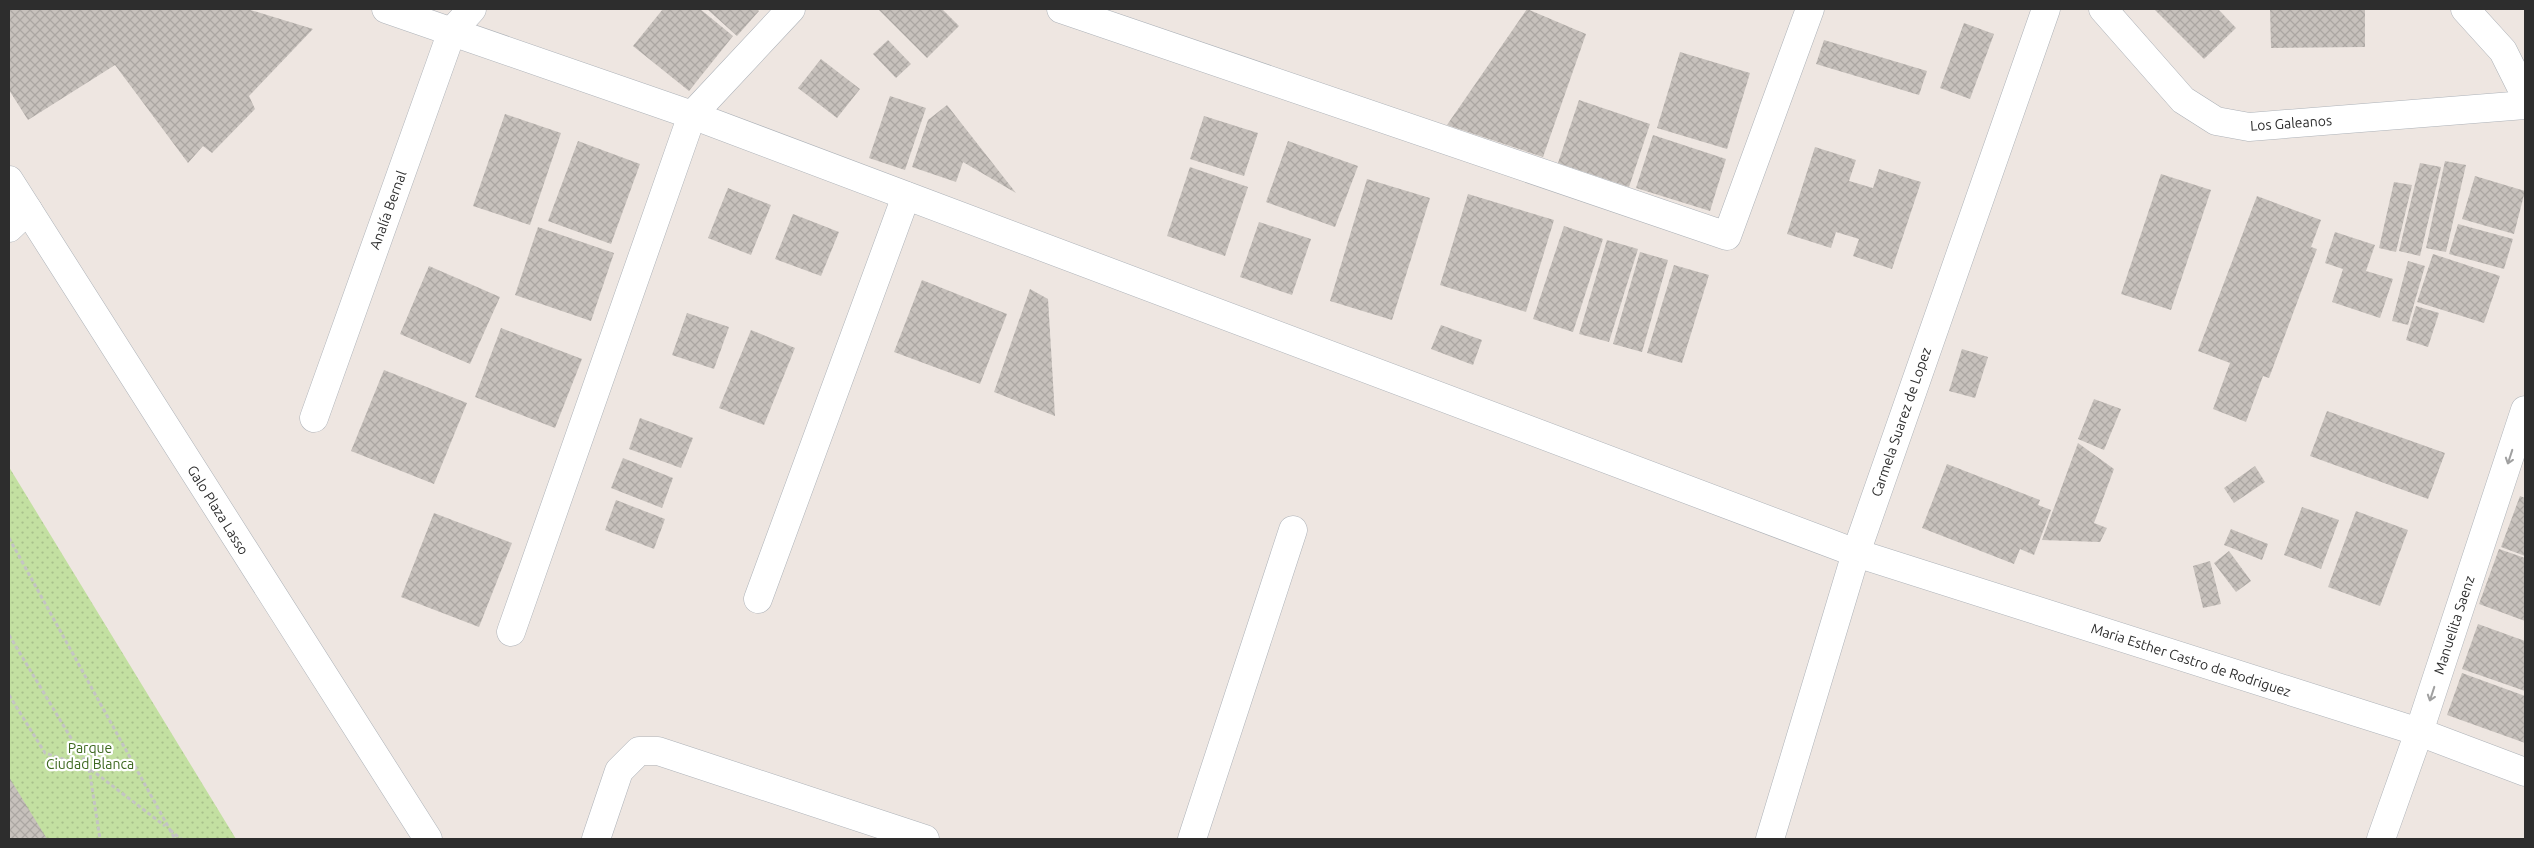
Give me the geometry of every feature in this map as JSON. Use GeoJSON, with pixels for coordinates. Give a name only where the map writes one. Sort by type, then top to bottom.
{"type":"FeatureCollection","features":[{"type":"Feature","properties":{"kind":"street","name":"Maria Esther Castro de Rodriguez"},"geometry":{"type":"LineString","coordinates":[[386,9],[692,115],[1856,553],[2419,732],[2525,772]]}},
{"type":"Feature","properties":{"kind":"street","name":"Analía Bernal"},"geometry":{"type":"LineString","coordinates":[[314,418],[452,31],[472,9]]}},
{"type":"Feature","properties":{"kind":"street"},"geometry":{"type":"LineString","coordinates":[[511,632],[692,115],[790,9]]}},
{"type":"Feature","properties":{"kind":"street"},"geometry":{"type":"LineString","coordinates":[[1061,9],[1727,236],[1810,9]]}},
{"type":"Feature","properties":{"kind":"street","name":"Carmela Suarez de Lopez"},"geometry":{"type":"LineString","coordinates":[[1770,839],[1856,553],[2046,9]]}},
{"type":"Feature","properties":{"kind":"street","name":"Los Galeanos"},"geometry":{"type":"LineString","coordinates":[[2103,9],[2183,100],[2216,121],[2249,127],[2525,105]]}},
{"type":"Feature","properties":{"kind":"street"},"geometry":{"type":"LineString","coordinates":[[2465,9],[2503,51],[2525,95]]}},
{"type":"Feature","properties":{"kind":"street","name":"Galo Plaza Lasso"},"geometry":{"type":"LineString","coordinates":[[9,180],[18,219],[428,839]]}},
{"type":"Feature","properties":{"kind":"street"},"geometry":{"type":"LineString","coordinates":[[758,599],[906,196]]}},
{"type":"Feature","properties":{"kind":"street","name":"Manuelita Saenz"},"geometry":{"type":"LineString","coordinates":[[2381,839],[2419,732],[2525,410]]}},
{"type":"Feature","properties":{"kind":"street"},"geometry":{"type":"LineString","coordinates":[[1192,839],[1293,530]]}},
{"type":"Feature","properties":{"kind":"street"},"geometry":{"type":"LineString","coordinates":[[596,839],[619,771],[639,751],[658,751],[925,839]]}},
{"type":"Feature","properties":{"kind":"path"},"geometry":{"type":"LineString","coordinates":[[9,538],[166,826],[175,839]]}},
{"type":"Feature","properties":{"kind":"path"},"geometry":{"type":"LineString","coordinates":[[9,635],[89,768],[100,839]]}},
{"type":"Feature","properties":{"kind":"path"},"geometry":{"type":"LineString","coordinates":[[9,695],[45,753],[89,768],[181,839]]}},
{"type":"Feature","properties":{"kind":"green space","name":"Parque Ciudad Blanca"},"geometry":{"type":"Polygon","coordinates":[[[9,467],[236,839],[9,839],[9,467]]]}},
{"type":"Feature","properties":{"kind":"building"},"geometry":{"type":"Polygon","coordinates":[[[9,9],[247,9],[313,29],[249,96],[255,109],[212,153],[203,146],[188,163],[115,65],[28,120],[9,90],[9,9]]]}},
{"type":"Feature","properties":{"kind":"building"},"geometry":{"type":"Polygon","coordinates":[[[663,9],[700,9],[733,36],[689,91],[633,46],[663,9]]]}},
{"type":"Feature","properties":{"kind":"building"},"geometry":{"type":"Polygon","coordinates":[[[707,9],[757,9],[759,11],[737,36],[707,9]]]}},
{"type":"Feature","properties":{"kind":"building"},"geometry":{"type":"Polygon","coordinates":[[[878,9],[942,9],[959,26],[927,58],[878,9]]]}},
{"type":"Feature","properties":{"kind":"building"},"geometry":{"type":"Polygon","coordinates":[[[1527,9],[1586,34],[1543,157],[1447,125],[1527,9]]]}},
{"type":"Feature","properties":{"kind":"building"},"geometry":{"type":"Polygon","coordinates":[[[2154,9],[2218,9],[2236,28],[2204,59],[2154,9]]]}},
{"type":"Feature","properties":{"kind":"building"},"geometry":{"type":"Polygon","coordinates":[[[2270,9],[2365,9],[2365,47],[2271,48],[2270,9]]]}},
{"type":"Feature","properties":{"kind":"building"},"geometry":{"type":"Polygon","coordinates":[[[1964,23],[1994,34],[1970,99],[1940,88],[1964,23]]]}},
{"type":"Feature","properties":{"kind":"building"},"geometry":{"type":"Polygon","coordinates":[[[888,40],[911,64],[896,78],[873,54],[888,40]]]}},
{"type":"Feature","properties":{"kind":"building"},"geometry":{"type":"Polygon","coordinates":[[[1824,40],[1927,71],[1919,95],[1816,64],[1824,40]]]}},
{"type":"Feature","properties":{"kind":"building"},"geometry":{"type":"Polygon","coordinates":[[[1680,52],[1750,73],[1727,149],[1657,128],[1680,52]]]}},
{"type":"Feature","properties":{"kind":"building"},"geometry":{"type":"Polygon","coordinates":[[[821,59],[860,89],[837,118],[798,88],[821,59]]]}},
{"type":"Feature","properties":{"kind":"building"},"geometry":{"type":"Polygon","coordinates":[[[890,96],[926,108],[905,170],[869,158],[890,96]]]}},
{"type":"Feature","properties":{"kind":"building"},"geometry":{"type":"Polygon","coordinates":[[[1579,100],[1650,124],[1629,187],[1558,163],[1579,100]]]}},
{"type":"Feature","properties":{"kind":"building"},"geometry":{"type":"Polygon","coordinates":[[[947,105],[1016,193],[963,162],[956,182],[912,167],[928,120],[947,105]]]}},
{"type":"Feature","properties":{"kind":"building"},"geometry":{"type":"Polygon","coordinates":[[[505,114],[561,133],[530,225],[473,206],[505,114]]]}},
{"type":"Feature","properties":{"kind":"building"},"geometry":{"type":"Polygon","coordinates":[[[1204,116],[1258,133],[1244,176],[1190,159],[1204,116]]]}},
{"type":"Feature","properties":{"kind":"building"},"geometry":{"type":"Polygon","coordinates":[[[1653,135],[1726,159],[1710,211],[1636,188],[1653,135]]]}},
{"type":"Feature","properties":{"kind":"building"},"geometry":{"type":"Polygon","coordinates":[[[578,141],[640,164],[611,244],[548,221],[578,141]]]}},
{"type":"Feature","properties":{"kind":"building"},"geometry":{"type":"Polygon","coordinates":[[[1288,141],[1358,166],[1335,227],[1266,202],[1288,141]]]}},
{"type":"Feature","properties":{"kind":"building"},"geometry":{"type":"Polygon","coordinates":[[[1815,147],[1856,160],[1849,181],[1873,188],[1879,169],[1921,182],[1892,269],[1853,256],[1859,239],[1836,232],[1831,248],[1787,234],[1815,147]]]}},
{"type":"Feature","properties":{"kind":"building"},"geometry":{"type":"Polygon","coordinates":[[[2445,161],[2466,165],[2446,252],[2426,248],[2445,161]]]}},
{"type":"Feature","properties":{"kind":"building"},"geometry":{"type":"Polygon","coordinates":[[[2420,163],[2441,167],[2420,256],[2399,251],[2420,163]]]}},
{"type":"Feature","properties":{"kind":"building"},"geometry":{"type":"Polygon","coordinates":[[[1190,167],[1248,187],[1225,256],[1167,236],[1190,167]]]}},
{"type":"Feature","properties":{"kind":"building"},"geometry":{"type":"Polygon","coordinates":[[[2161,174],[2211,190],[2171,310],[2121,294],[2161,174]]]}},
{"type":"Feature","properties":{"kind":"building"},"geometry":{"type":"Polygon","coordinates":[[[2475,176],[2525,191],[2514,234],[2462,219],[2475,176]]]}},
{"type":"Feature","properties":{"kind":"building"},"geometry":{"type":"Polygon","coordinates":[[[1367,179],[1430,198],[1392,320],[1330,301],[1367,179]]]}},
{"type":"Feature","properties":{"kind":"building"},"geometry":{"type":"Polygon","coordinates":[[[2394,182],[2412,185],[2396,252],[2379,248],[2394,182]]]}},
{"type":"Feature","properties":{"kind":"building"},"geometry":{"type":"Polygon","coordinates":[[[728,188],[771,205],[751,255],[708,238],[728,188]]]}},
{"type":"Feature","properties":{"kind":"building"},"geometry":{"type":"Polygon","coordinates":[[[1468,194],[1554,220],[1526,312],[1440,285],[1468,194]]]}},
{"type":"Feature","properties":{"kind":"building"},"geometry":{"type":"Polygon","coordinates":[[[2257,196],[2321,220],[2311,247],[2317,249],[2269,378],[2263,376],[2246,422],[2213,409],[2230,363],[2198,351],[2257,196]]]}},
{"type":"Feature","properties":{"kind":"building"},"geometry":{"type":"Polygon","coordinates":[[[793,214],[839,232],[821,276],[775,259],[793,214]]]}},
{"type":"Feature","properties":{"kind":"building"},"geometry":{"type":"Polygon","coordinates":[[[1259,222],[1311,239],[1292,295],[1240,277],[1259,222]]]}},
{"type":"Feature","properties":{"kind":"building"},"geometry":{"type":"Polygon","coordinates":[[[2458,224],[2513,239],[2504,269],[2449,254],[2458,224]]]}},
{"type":"Feature","properties":{"kind":"building"},"geometry":{"type":"Polygon","coordinates":[[[1564,226],[1603,239],[1573,332],[1533,319],[1564,226]]]}},
{"type":"Feature","properties":{"kind":"building"},"geometry":{"type":"Polygon","coordinates":[[[538,227],[614,253],[591,321],[515,295],[538,227]]]}},
{"type":"Feature","properties":{"kind":"building"},"geometry":{"type":"Polygon","coordinates":[[[2335,232],[2375,245],[2366,271],[2393,279],[2380,318],[2332,302],[2343,269],[2325,263],[2335,232]]]}},
{"type":"Feature","properties":{"kind":"building"},"geometry":{"type":"Polygon","coordinates":[[[1607,240],[1638,249],[1609,342],[1579,334],[1607,240]]]}},
{"type":"Feature","properties":{"kind":"building"},"geometry":{"type":"Polygon","coordinates":[[[1640,252],[1668,260],[1642,352],[1613,344],[1640,252]]]}},
{"type":"Feature","properties":{"kind":"building"},"geometry":{"type":"Polygon","coordinates":[[[2433,254],[2500,276],[2484,323],[2417,302],[2433,254]]]}},
{"type":"Feature","properties":{"kind":"building"},"geometry":{"type":"Polygon","coordinates":[[[2408,261],[2425,266],[2408,325],[2392,321],[2408,261]]]}},
{"type":"Feature","properties":{"kind":"building"},"geometry":{"type":"Polygon","coordinates":[[[1674,265],[1709,275],[1682,363],[1647,353],[1674,265]]]}},
{"type":"Feature","properties":{"kind":"building"},"geometry":{"type":"Polygon","coordinates":[[[429,266],[500,297],[470,364],[400,334],[429,266]]]}},
{"type":"Feature","properties":{"kind":"building"},"geometry":{"type":"Polygon","coordinates":[[[922,280],[1007,314],[980,384],[894,352],[922,280]]]}},
{"type":"Feature","properties":{"kind":"building"},"geometry":{"type":"Polygon","coordinates":[[[1030,289],[1048,299],[1055,416],[994,392],[1030,289]]]}},
{"type":"Feature","properties":{"kind":"building"},"geometry":{"type":"Polygon","coordinates":[[[2416,306],[2439,313],[2428,347],[2406,340],[2416,306]]]}},
{"type":"Feature","properties":{"kind":"building"},"geometry":{"type":"Polygon","coordinates":[[[687,313],[729,327],[714,369],[672,355],[687,313]]]}},
{"type":"Feature","properties":{"kind":"building"},"geometry":{"type":"Polygon","coordinates":[[[1441,325],[1482,340],[1473,365],[1431,349],[1441,325]]]}},
{"type":"Feature","properties":{"kind":"building"},"geometry":{"type":"Polygon","coordinates":[[[501,328],[582,359],[555,428],[475,397],[501,328]]]}},
{"type":"Feature","properties":{"kind":"building"},"geometry":{"type":"Polygon","coordinates":[[[751,330],[795,348],[764,425],[719,408],[751,330]]]}},
{"type":"Feature","properties":{"kind":"building"},"geometry":{"type":"Polygon","coordinates":[[[1962,349],[1988,357],[1975,398],[1949,391],[1962,349]]]}},
{"type":"Feature","properties":{"kind":"building"},"geometry":{"type":"Polygon","coordinates":[[[384,370],[467,403],[434,484],[351,451],[384,370]]]}},
{"type":"Feature","properties":{"kind":"building"},"geometry":{"type":"Polygon","coordinates":[[[2094,399],[2121,409],[2104,450],[2078,439],[2094,399]]]}},
{"type":"Feature","properties":{"kind":"building"},"geometry":{"type":"Polygon","coordinates":[[[2327,411],[2445,453],[2428,499],[2310,456],[2327,411]]]}},
{"type":"Feature","properties":{"kind":"building"},"geometry":{"type":"Polygon","coordinates":[[[640,418],[693,438],[681,468],[629,449],[640,418]]]}},
{"type":"Feature","properties":{"kind":"building"},"geometry":{"type":"Polygon","coordinates":[[[2078,443],[2114,469],[2094,523],[2107,528],[2100,542],[2042,540],[2078,443]]]}},
{"type":"Feature","properties":{"kind":"building"},"geometry":{"type":"Polygon","coordinates":[[[623,458],[673,478],[662,508],[611,488],[623,458]]]}},
{"type":"Feature","properties":{"kind":"building"},"geometry":{"type":"Polygon","coordinates":[[[1947,464],[2040,500],[2038,505],[2051,510],[2034,555],[2020,549],[2014,564],[1922,528],[1947,464]]]}},
{"type":"Feature","properties":{"kind":"building"},"geometry":{"type":"Polygon","coordinates":[[[2255,466],[2265,482],[2234,503],[2224,488],[2255,466]]]}},
{"type":"Feature","properties":{"kind":"building"},"geometry":{"type":"Polygon","coordinates":[[[2520,496],[2525,498],[2525,556],[2501,547],[2520,496]]]}},
{"type":"Feature","properties":{"kind":"building"},"geometry":{"type":"Polygon","coordinates":[[[616,500],[665,519],[654,549],[605,530],[616,500]]]}},
{"type":"Feature","properties":{"kind":"building"},"geometry":{"type":"Polygon","coordinates":[[[2302,507],[2339,520],[2321,569],[2284,555],[2302,507]]]}},
{"type":"Feature","properties":{"kind":"building"},"geometry":{"type":"Polygon","coordinates":[[[2356,511],[2408,530],[2380,606],[2328,587],[2356,511]]]}},
{"type":"Feature","properties":{"kind":"building"},"geometry":{"type":"Polygon","coordinates":[[[434,513],[512,543],[479,627],[401,597],[434,513]]]}},
{"type":"Feature","properties":{"kind":"building"},"geometry":{"type":"Polygon","coordinates":[[[2231,529],[2268,544],[2262,560],[2224,545],[2231,529]]]}},
{"type":"Feature","properties":{"kind":"building"},"geometry":{"type":"Polygon","coordinates":[[[2499,549],[2525,558],[2525,621],[2479,604],[2499,549]]]}},
{"type":"Feature","properties":{"kind":"building"},"geometry":{"type":"Polygon","coordinates":[[[2229,551],[2251,581],[2236,592],[2214,563],[2229,551]]]}},
{"type":"Feature","properties":{"kind":"building"},"geometry":{"type":"Polygon","coordinates":[[[2210,561],[2221,604],[2203,608],[2193,566],[2210,561]]]}},
{"type":"Feature","properties":{"kind":"building"},"geometry":{"type":"Polygon","coordinates":[[[2478,624],[2525,641],[2525,691],[2462,669],[2478,624]]]}},
{"type":"Feature","properties":{"kind":"building"},"geometry":{"type":"Polygon","coordinates":[[[2462,673],[2525,696],[2525,743],[2447,715],[2462,673]]]}},
{"type":"Feature","properties":{"kind":"building"},"geometry":{"type":"Polygon","coordinates":[[[9,777],[47,839],[9,839],[9,777]]]}}]}
